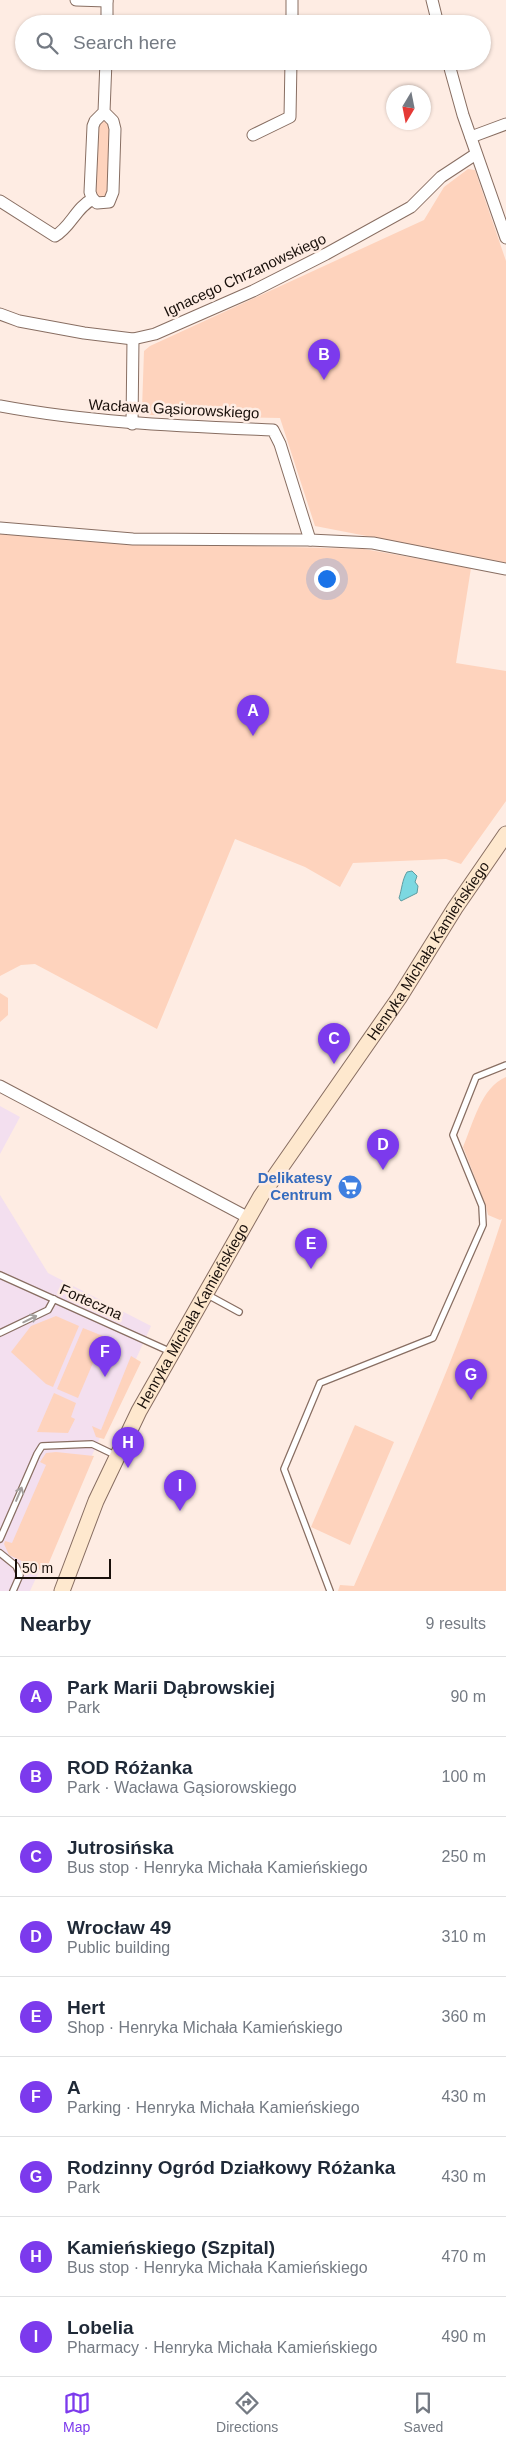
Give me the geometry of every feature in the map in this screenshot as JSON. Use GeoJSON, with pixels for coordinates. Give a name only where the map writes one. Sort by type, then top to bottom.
{"type":"FeatureCollection","features":[{"type":"Feature","properties":{"kind":"street"},"geometry":{"type":"LineString","coordinates":[[76,0],[107,1],[107,15]]}},
{"type":"Feature","properties":{"kind":"street"},"geometry":{"type":"LineString","coordinates":[[292,0],[292,15]]}},
{"type":"Feature","properties":{"kind":"street"},"geometry":{"type":"LineString","coordinates":[[432,0],[436,15]]}},
{"type":"Feature","properties":{"kind":"street"},"geometry":{"type":"LineString","coordinates":[[104,112],[113,121],[115,129],[113,192],[109,202],[97,203],[90,192],[93,126],[95,121],[104,112],[106,70]]}},
{"type":"Feature","properties":{"kind":"street"},"geometry":{"type":"LineString","coordinates":[[252,135],[290,117],[291,70]]}},
{"type":"Feature","properties":{"kind":"street"},"geometry":{"type":"LineString","coordinates":[[450,70],[462,116],[506,238]]}},
{"type":"Feature","properties":{"kind":"street"},"geometry":{"type":"LineString","coordinates":[[471,137],[506,124]]}},
{"type":"Feature","properties":{"kind":"street","name":"Ignacego Chrzanowskiego"},"geometry":{"type":"LineString","coordinates":[[0,314],[46,327],[133,339],[155,334],[206,313],[326,254],[411,207],[441,177],[476,154]]}},
{"type":"Feature","properties":{"kind":"street"},"geometry":{"type":"LineString","coordinates":[[0,201],[54,236],[61,232],[82,207],[93,199]]}},
{"type":"Feature","properties":{"kind":"street"},"geometry":{"type":"LineString","coordinates":[[132,424],[133,339]]}},
{"type":"Feature","properties":{"kind":"street","name":"Wacława Gąsiorowskiego"},"geometry":{"type":"LineString","coordinates":[[0,406],[62,417],[132,424],[273,430],[280,444],[310,540]]}},
{"type":"Feature","properties":{"kind":"street"},"geometry":{"type":"LineString","coordinates":[[0,528],[133,538],[310,540],[373,543],[506,569]]}},
{"type":"Feature","properties":{"kind":"street","name":"Henryka Michała Kamieńskiego"},"geometry":{"type":"LineString","coordinates":[[62,1591],[96,1501],[117,1456],[171,1352],[249,1218],[287,1156],[339,1086],[399,998],[455,908],[506,834]]}},
{"type":"Feature","properties":{"kind":"street"},"geometry":{"type":"LineString","coordinates":[[0,1086],[249,1218]]}},
{"type":"Feature","properties":{"kind":"lane"},"geometry":{"type":"LineString","coordinates":[[330,1591],[284,1468],[320,1383],[434,1338],[483,1225],[482,1206],[453,1135],[476,1077],[506,1065]]}},
{"type":"Feature","properties":{"kind":"lane","name":"Forteczna"},"geometry":{"type":"LineString","coordinates":[[0,1275],[171,1352]]}},
{"type":"Feature","properties":{"kind":"lane"},"geometry":{"type":"LineString","coordinates":[[205,1294],[239,1312]]}},
{"type":"Feature","properties":{"kind":"lane"},"geometry":{"type":"LineString","coordinates":[[0,1333],[48,1310],[54,1299]]}},
{"type":"Feature","properties":{"kind":"lane"},"geometry":{"type":"LineString","coordinates":[[0,1539],[36,1454],[42,1446],[92,1444],[117,1456]]}},
{"type":"Feature","properties":{"kind":"lane"},"geometry":{"type":"LineString","coordinates":[[0,1553],[16,1566],[20,1575],[13,1591]]}},
{"type":"Feature","properties":{"kind":"shaded area"},"geometry":{"type":"Polygon","coordinates":[[[103,121],[111,123],[111,191],[106,197],[98,197],[94,191],[96,126],[103,121]]]}},
{"type":"Feature","properties":{"kind":"shaded area"},"geometry":{"type":"Polygon","coordinates":[[[468,169],[475,170],[506,261],[506,563],[315,526],[280,418],[150,415],[142,409],[144,351],[150,346],[424,220],[444,187],[468,169]]]}},
{"type":"Feature","properties":{"kind":"shaded area"},"geometry":{"type":"Polygon","coordinates":[[[0,533],[76,541],[364,549],[471,568],[456,663],[506,671],[506,801],[461,864],[446,859],[353,863],[340,887],[305,867],[235,839],[157,1029],[35,964],[21,965],[0,976],[0,533]]]}},
{"type":"Feature","properties":{"kind":"shaded area"},"geometry":{"type":"Polygon","coordinates":[[[0,993],[8,998],[8,1015],[0,1022],[0,993]]]}},
{"type":"Feature","properties":{"kind":"shaded area"},"geometry":{"type":"Polygon","coordinates":[[[506,1077],[506,1591],[338,1591],[340,1585],[354,1586],[414,1450],[452,1359],[502,1219],[500,1220],[488,1215],[463,1147],[484,1097],[497,1082],[506,1077]]]}},
{"type":"Feature","properties":{"kind":"shaded area"},"geometry":{"type":"Polygon","coordinates":[[[0,1106],[20,1117],[0,1154],[0,1106]]]}},
{"type":"Feature","properties":{"kind":"shaded area"},"geometry":{"type":"Polygon","coordinates":[[[0,1195],[48,1273],[151,1326],[30,1591],[0,1591],[0,1195]]]}},
{"type":"Feature","properties":{"kind":"shaded area"},"geometry":{"type":"Polygon","coordinates":[[[56,1316],[79,1326],[53,1387],[46,1384],[11,1352],[31,1326],[56,1316]]]}},
{"type":"Feature","properties":{"kind":"shaded area"},"geometry":{"type":"Polygon","coordinates":[[[83,1328],[103,1336],[107,1341],[106,1346],[101,1344],[78,1398],[57,1389],[83,1328]]]}},
{"type":"Feature","properties":{"kind":"shaded area"},"geometry":{"type":"Polygon","coordinates":[[[131,1356],[141,1362],[104,1439],[96,1437],[92,1426],[101,1430],[131,1356]]]}},
{"type":"Feature","properties":{"kind":"shaded area"},"geometry":{"type":"Polygon","coordinates":[[[54,1393],[76,1403],[71,1417],[75,1419],[68,1433],[37,1432],[54,1393]]]}},
{"type":"Feature","properties":{"kind":"shaded area"},"geometry":{"type":"Polygon","coordinates":[[[355,1425],[394,1442],[350,1545],[311,1527],[355,1425]]]}},
{"type":"Feature","properties":{"kind":"shaded area"},"geometry":{"type":"Polygon","coordinates":[[[56,1452],[94,1456],[45,1572],[9,1555],[4,1544],[5,1541],[12,1543],[46,1465],[40,1462],[46,1453],[56,1452]]]}},
{"type":"Feature","properties":{"kind":"water"},"geometry":{"type":"Polygon","coordinates":[[[412,871],[417,876],[415,882],[418,886],[417,893],[401,901],[399,898],[404,878],[407,872],[412,871]]]}},
{"type":"Feature","properties":{"kind":"place","name":"ROD Różanka"},"geometry":{"type":"Point","coordinates":[324,380]}},
{"type":"Feature","properties":{"kind":"place","name":"Park Marii Dąbrowskiej"},"geometry":{"type":"Point","coordinates":[253,736]}},
{"type":"Feature","properties":{"kind":"place","name":"Jutrosińska"},"geometry":{"type":"Point","coordinates":[334,1064]}},
{"type":"Feature","properties":{"kind":"place","name":"Wrocław 49"},"geometry":{"type":"Point","coordinates":[383,1170]}},
{"type":"Feature","properties":{"kind":"place","name":"Delikatesy Centrum"},"geometry":{"type":"Point","coordinates":[350,1187]}},
{"type":"Feature","properties":{"kind":"place","name":"Hert"},"geometry":{"type":"Point","coordinates":[311,1269]}},
{"type":"Feature","properties":{"kind":"place","name":"A"},"geometry":{"type":"Point","coordinates":[105,1377]}},
{"type":"Feature","properties":{"kind":"place","name":"Rodzinny Ogród Działkowy Różanka"},"geometry":{"type":"Point","coordinates":[471,1400]}},
{"type":"Feature","properties":{"kind":"place","name":"Kamieńskiego (Szpital)"},"geometry":{"type":"Point","coordinates":[128,1468]}},
{"type":"Feature","properties":{"kind":"place","name":"Lobelia"},"geometry":{"type":"Point","coordinates":[180,1511]}}]}
